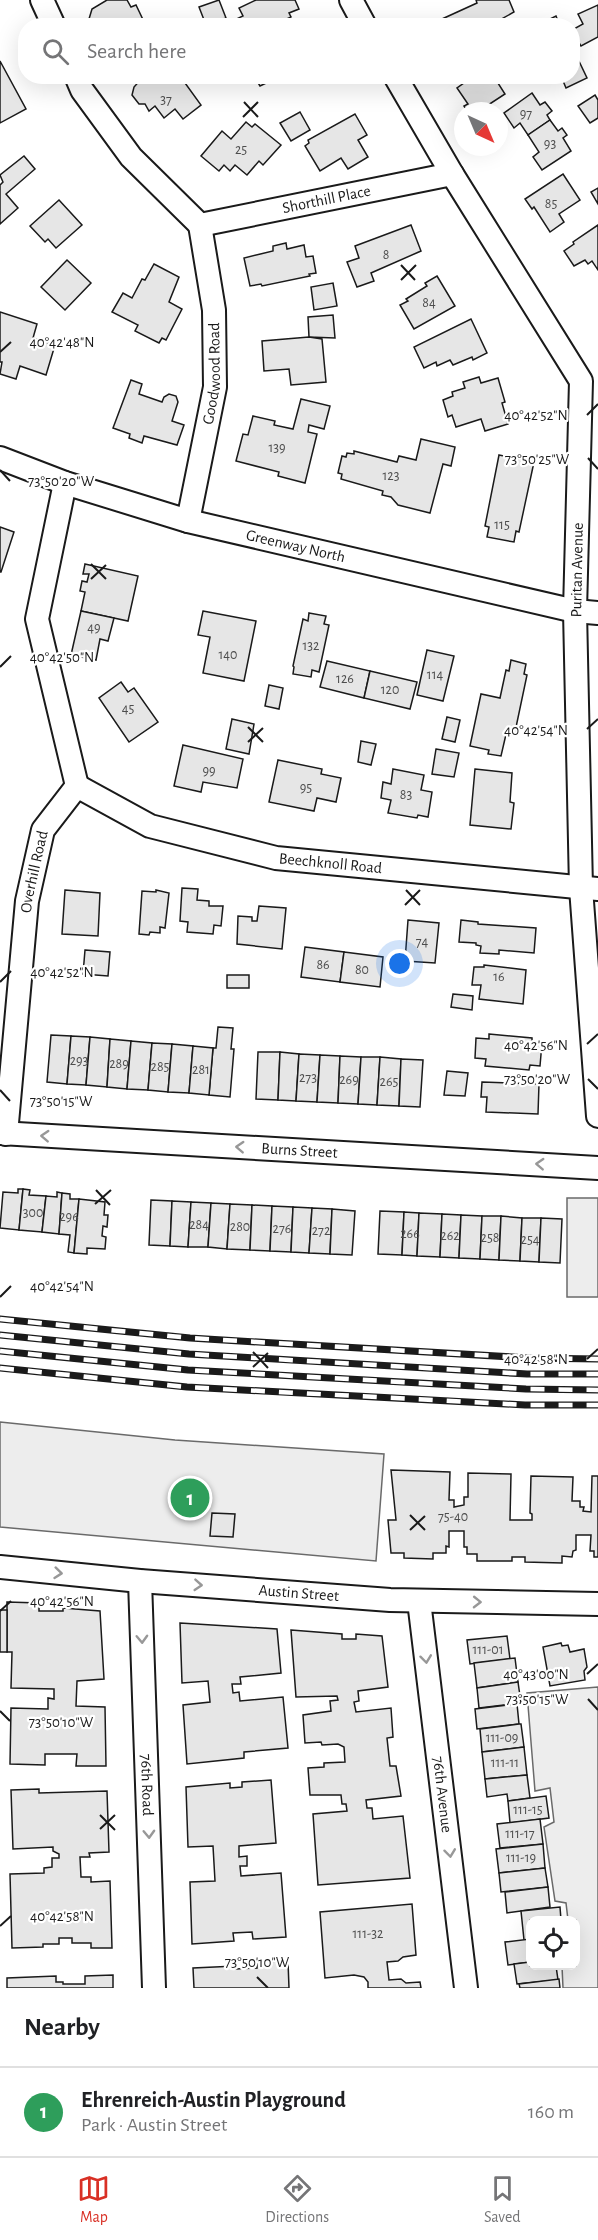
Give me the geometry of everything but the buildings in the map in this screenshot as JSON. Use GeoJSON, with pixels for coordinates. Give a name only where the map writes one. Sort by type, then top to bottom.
{"type":"FeatureCollection","features":[{"type":"Feature","properties":{"kind":"street"},"geometry":{"type":"LineString","coordinates":[[42,0],[50,18]]}},
{"type":"Feature","properties":{"kind":"street"},"geometry":{"type":"LineString","coordinates":[[351,0],[361,18]]}},
{"type":"Feature","properties":{"kind":"street"},"geometry":{"type":"LineString","coordinates":[[79,84],[131,157],[200,225]]}},
{"type":"Feature","properties":{"kind":"street","name":"Puritan Avenue"},"geometry":{"type":"LineString","coordinates":[[400,84],[452,174],[590,378],[575,610],[598,1116]]}},
{"type":"Feature","properties":{"kind":"street","name":"Shorthill Place"},"geometry":{"type":"LineString","coordinates":[[200,225],[452,174]]}},
{"type":"Feature","properties":{"kind":"street","name":"Goodwood Road"},"geometry":{"type":"LineString","coordinates":[[188,521],[215,387],[214,310],[200,225]]}},
{"type":"Feature","properties":{"kind":"street","name":"Greenway North"},"geometry":{"type":"LineString","coordinates":[[0,458],[65,483],[188,521],[575,610],[598,613]]}},
{"type":"Feature","properties":{"kind":"street"},"geometry":{"type":"LineString","coordinates":[[65,483],[38,619],[77,786]]}},
{"type":"Feature","properties":{"kind":"street","name":"Beechknoll Road"},"geometry":{"type":"LineString","coordinates":[[77,786],[150,826],[276,858],[589,888]]}},
{"type":"Feature","properties":{"kind":"street","name":"Overhill Road"},"geometry":{"type":"LineString","coordinates":[[3,1133],[27,901],[43,830],[77,786]]}},
{"type":"Feature","properties":{"kind":"street","name":"Burns Street"},"geometry":{"type":"LineString","coordinates":[[3,1133],[598,1168]]}},
{"type":"Feature","properties":{"kind":"street","name":"Austin Street"},"geometry":{"type":"LineString","coordinates":[[0,1567],[140,1581],[419,1601],[598,1604]]}},
{"type":"Feature","properties":{"kind":"street","name":"76th Road"},"geometry":{"type":"LineString","coordinates":[[140,1581],[154,1988]]}},
{"type":"Feature","properties":{"kind":"street","name":"76th Avenue"},"geometry":{"type":"LineString","coordinates":[[419,1601],[466,1988]]}},
{"type":"Feature","properties":{"kind":"shaded area"},"geometry":{"type":"Polygon","coordinates":[[[567,1198],[598,1198],[598,1297],[567,1297],[567,1198]]]}},
{"type":"Feature","properties":{"kind":"shaded area"},"geometry":{"type":"Polygon","coordinates":[[[0,1422],[175,1440],[384,1454],[376,1561],[0,1527],[0,1422]]]}},
{"type":"Feature","properties":{"kind":"shaded area"},"geometry":{"type":"Polygon","coordinates":[[[598,1687],[598,1988],[563,1988],[562,1970],[580,1970],[580,1916],[568,1916],[566,1903],[555,1901],[544,1827],[554,1822],[550,1788],[535,1791],[527,1693],[598,1687]]]}},
{"type":"Feature","properties":{"kind":"railway"},"geometry":{"type":"LineString","coordinates":[[0,1319],[190,1338],[529,1358],[598,1359]]}},
{"type":"Feature","properties":{"kind":"railway"},"geometry":{"type":"LineString","coordinates":[[0,1335],[189,1354],[527,1374],[598,1374]]}},
{"type":"Feature","properties":{"kind":"railway"},"geometry":{"type":"LineString","coordinates":[[0,1351],[188,1370],[526,1389],[598,1390]]}},
{"type":"Feature","properties":{"kind":"railway"},"geometry":{"type":"LineString","coordinates":[[0,1368],[187,1387],[525,1405],[598,1405]]}},
{"type":"Feature","properties":{"kind":"place","name":"Ehrenreich-Austin Playground"},"geometry":{"type":"Point","coordinates":[190,1498]}}]}
